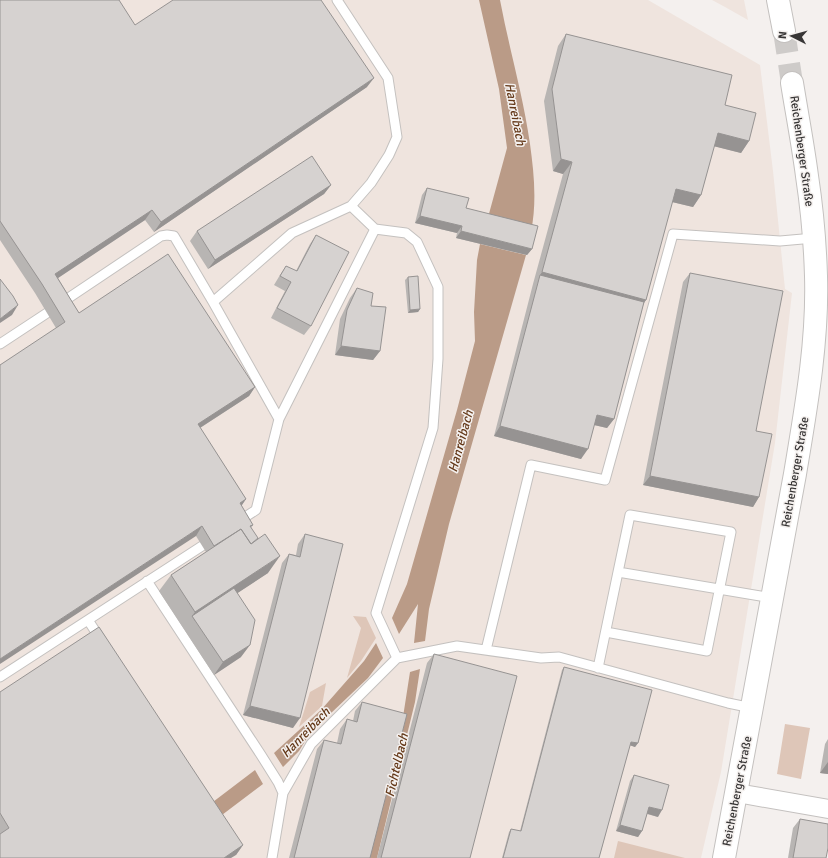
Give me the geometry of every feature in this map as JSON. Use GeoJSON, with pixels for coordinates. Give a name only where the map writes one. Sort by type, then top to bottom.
{"type":"FeatureCollection","features":[{"type":"Feature","properties":{"kind":"street"},"geometry":{"type":"LineString","coordinates":[[778,0],[784,31]]}},
{"type":"Feature","properties":{"kind":"street","name":"Reichenberger Straße"},"geometry":{"type":"LineString","coordinates":[[724,858],[796,466],[811,367],[816,277],[814,238],[808,177],[792,83]]}},
{"type":"Feature","properties":{"kind":"street"},"geometry":{"type":"LineString","coordinates":[[737,793],[828,809]]}},
{"type":"Feature","properties":{"kind":"lane"},"geometry":{"type":"LineString","coordinates":[[213,302],[292,233],[351,206],[371,183],[389,155],[397,137],[388,78],[337,0]]}},
{"type":"Feature","properties":{"kind":"lane"},"geometry":{"type":"LineString","coordinates":[[351,206],[375,229],[406,233],[418,242],[438,287],[438,359],[433,428],[376,613],[397,658]]}},
{"type":"Feature","properties":{"kind":"lane"},"geometry":{"type":"LineString","coordinates":[[239,521],[256,510],[279,419],[375,229]]}},
{"type":"Feature","properties":{"kind":"lane"},"geometry":{"type":"LineString","coordinates":[[486,650],[530,465],[605,480],[673,234],[780,241],[814,238]]}},
{"type":"Feature","properties":{"kind":"lane"},"geometry":{"type":"LineString","coordinates":[[61,303],[161,236],[174,236],[279,419]]}},
{"type":"Feature","properties":{"kind":"lane"},"geometry":{"type":"LineString","coordinates":[[0,344],[47,313]]}},
{"type":"Feature","properties":{"kind":"lane"},"geometry":{"type":"LineString","coordinates":[[598,668],[630,514],[731,532],[707,651],[606,632]]}},
{"type":"Feature","properties":{"kind":"lane"},"geometry":{"type":"LineString","coordinates":[[0,677],[202,546]]}},
{"type":"Feature","properties":{"kind":"lane"},"geometry":{"type":"LineString","coordinates":[[618,572],[772,598]]}},
{"type":"Feature","properties":{"kind":"lane"},"geometry":{"type":"LineString","coordinates":[[147,581],[261,755],[283,793]]}},
{"type":"Feature","properties":{"kind":"lane"},"geometry":{"type":"LineString","coordinates":[[88,620],[105,646]]}},
{"type":"Feature","properties":{"kind":"lane"},"geometry":{"type":"LineString","coordinates":[[272,858],[283,793],[311,744],[397,658],[457,646],[541,658],[558,657],[728,703],[752,708]]}},
{"type":"Feature","properties":{"kind":"shaded area"},"geometry":{"type":"Polygon","coordinates":[[[0,0],[648,0],[760,65],[785,289],[792,293],[775,443],[721,772],[701,858],[0,858],[0,0]]]}},
{"type":"Feature","properties":{"kind":"shaded area"},"geometry":{"type":"Polygon","coordinates":[[[712,0],[744,0],[748,20],[725,7],[712,0]]]}},
{"type":"Feature","properties":{"kind":"shaded area"},"geometry":{"type":"Polygon","coordinates":[[[353,616],[366,617],[376,638],[361,661],[347,678],[361,628],[353,616]]]}},
{"type":"Feature","properties":{"kind":"shaded area"},"geometry":{"type":"Polygon","coordinates":[[[326,683],[322,706],[299,727],[310,692],[326,683]]]}},
{"type":"Feature","properties":{"kind":"shaded area"},"geometry":{"type":"Polygon","coordinates":[[[785,724],[810,728],[801,779],[777,774],[785,724]]]}},
{"type":"Feature","properties":{"kind":"shaded area"},"geometry":{"type":"Polygon","coordinates":[[[618,841],[685,858],[614,858],[618,841]]]}},
{"type":"Feature","properties":{"kind":"water","name":"Hanreibach"},"geometry":{"type":"Polygon","coordinates":[[[479,0],[500,0],[524,108],[530,144],[534,177],[534,210],[531,232],[487,221],[507,148],[499,89],[479,0]]]}},
{"type":"Feature","properties":{"kind":"water","name":"Hanreibach"},"geometry":{"type":"Polygon","coordinates":[[[480,244],[526,255],[449,524],[429,609],[425,641],[414,643],[418,604],[399,634],[392,618],[407,584],[457,410],[475,341],[474,312],[477,260],[480,244]]]}},
{"type":"Feature","properties":{"kind":"water","name":"Hanreibach"},"geometry":{"type":"Polygon","coordinates":[[[376,643],[383,658],[368,678],[310,733],[299,751],[283,767],[274,753],[321,710],[364,661],[376,643]]]}},
{"type":"Feature","properties":{"kind":"water","name":"Fichtelbach"},"geometry":{"type":"Polygon","coordinates":[[[420,669],[415,702],[377,858],[369,858],[403,717],[410,672],[420,669]]]}},
{"type":"Feature","properties":{"kind":"water"},"geometry":{"type":"Polygon","coordinates":[[[255,770],[263,784],[214,821],[205,808],[255,770]]]}},
{"type":"Feature","properties":{"kind":"building"},"geometry":{"type":"Polygon","coordinates":[[[0,0],[119,0],[135,25],[173,0],[321,0],[374,78],[161,222],[152,210],[55,274],[79,313],[168,254],[255,387],[198,424],[246,499],[240,503],[253,525],[250,526],[258,538],[251,544],[241,529],[214,546],[202,526],[0,659],[0,365],[65,322],[42,284],[0,221],[0,0]]]}},
{"type":"Feature","properties":{"kind":"building"},"geometry":{"type":"Polygon","coordinates":[[[566,34],[732,75],[725,105],[756,113],[749,141],[718,133],[701,195],[676,189],[646,300],[542,272],[572,162],[561,159],[552,89],[566,34]]]}},
{"type":"Feature","properties":{"kind":"building"},"geometry":{"type":"Polygon","coordinates":[[[312,156],[331,185],[215,260],[197,231],[312,156]]]}},
{"type":"Feature","properties":{"kind":"building"},"geometry":{"type":"Polygon","coordinates":[[[427,188],[469,198],[466,208],[538,226],[532,249],[461,231],[462,226],[420,216],[427,188]]]}},
{"type":"Feature","properties":{"kind":"building"},"geometry":{"type":"Polygon","coordinates":[[[316,235],[349,252],[311,326],[277,308],[291,282],[280,276],[286,266],[297,271],[316,235]]]}},
{"type":"Feature","properties":{"kind":"building"},"geometry":{"type":"Polygon","coordinates":[[[690,273],[783,291],[756,431],[772,434],[759,497],[650,476],[690,273]]]}},
{"type":"Feature","properties":{"kind":"building"},"geometry":{"type":"Polygon","coordinates":[[[540,275],[644,302],[614,419],[597,415],[588,449],[500,426],[540,275]]]}},
{"type":"Feature","properties":{"kind":"building"},"geometry":{"type":"Polygon","coordinates":[[[418,276],[420,309],[410,310],[408,277],[418,276]]]}},
{"type":"Feature","properties":{"kind":"building"},"geometry":{"type":"Polygon","coordinates":[[[0,279],[18,305],[0,319],[0,279]]]}},
{"type":"Feature","properties":{"kind":"building"},"geometry":{"type":"Polygon","coordinates":[[[357,288],[373,293],[371,306],[386,307],[380,351],[341,346],[347,310],[357,288]]]}},
{"type":"Feature","properties":{"kind":"building"},"geometry":{"type":"Polygon","coordinates":[[[241,529],[251,544],[265,534],[280,556],[195,612],[171,575],[241,529]]]}},
{"type":"Feature","properties":{"kind":"building"},"geometry":{"type":"Polygon","coordinates":[[[305,534],[343,544],[300,718],[250,706],[289,554],[300,557],[305,534]]]}},
{"type":"Feature","properties":{"kind":"building"},"geometry":{"type":"Polygon","coordinates":[[[234,588],[255,620],[250,645],[223,662],[192,616],[234,588]]]}},
{"type":"Feature","properties":{"kind":"building"},"geometry":{"type":"Polygon","coordinates":[[[99,627],[243,845],[224,858],[0,858],[0,834],[9,828],[0,813],[0,692],[99,627]]]}},
{"type":"Feature","properties":{"kind":"building"},"geometry":{"type":"Polygon","coordinates":[[[434,654],[517,676],[470,858],[381,858],[434,654]]]}},
{"type":"Feature","properties":{"kind":"building"},"geometry":{"type":"Polygon","coordinates":[[[564,667],[652,690],[638,743],[631,742],[599,858],[503,858],[511,829],[521,831],[564,667]]]}},
{"type":"Feature","properties":{"kind":"building"},"geometry":{"type":"Polygon","coordinates":[[[362,702],[407,714],[370,858],[294,858],[324,740],[341,744],[347,719],[357,722],[362,702]]]}},
{"type":"Feature","properties":{"kind":"building"},"geometry":{"type":"Polygon","coordinates":[[[634,775],[669,785],[662,810],[649,807],[642,831],[620,825],[634,775]]]}},
{"type":"Feature","properties":{"kind":"building"},"geometry":{"type":"Polygon","coordinates":[[[800,819],[828,824],[828,848],[826,858],[793,858],[800,819]]]}},
{"type":"Feature","properties":{"kind":"tunnel"},"geometry":{"type":"LineString","coordinates":[[784,31],[792,83]]}}]}
